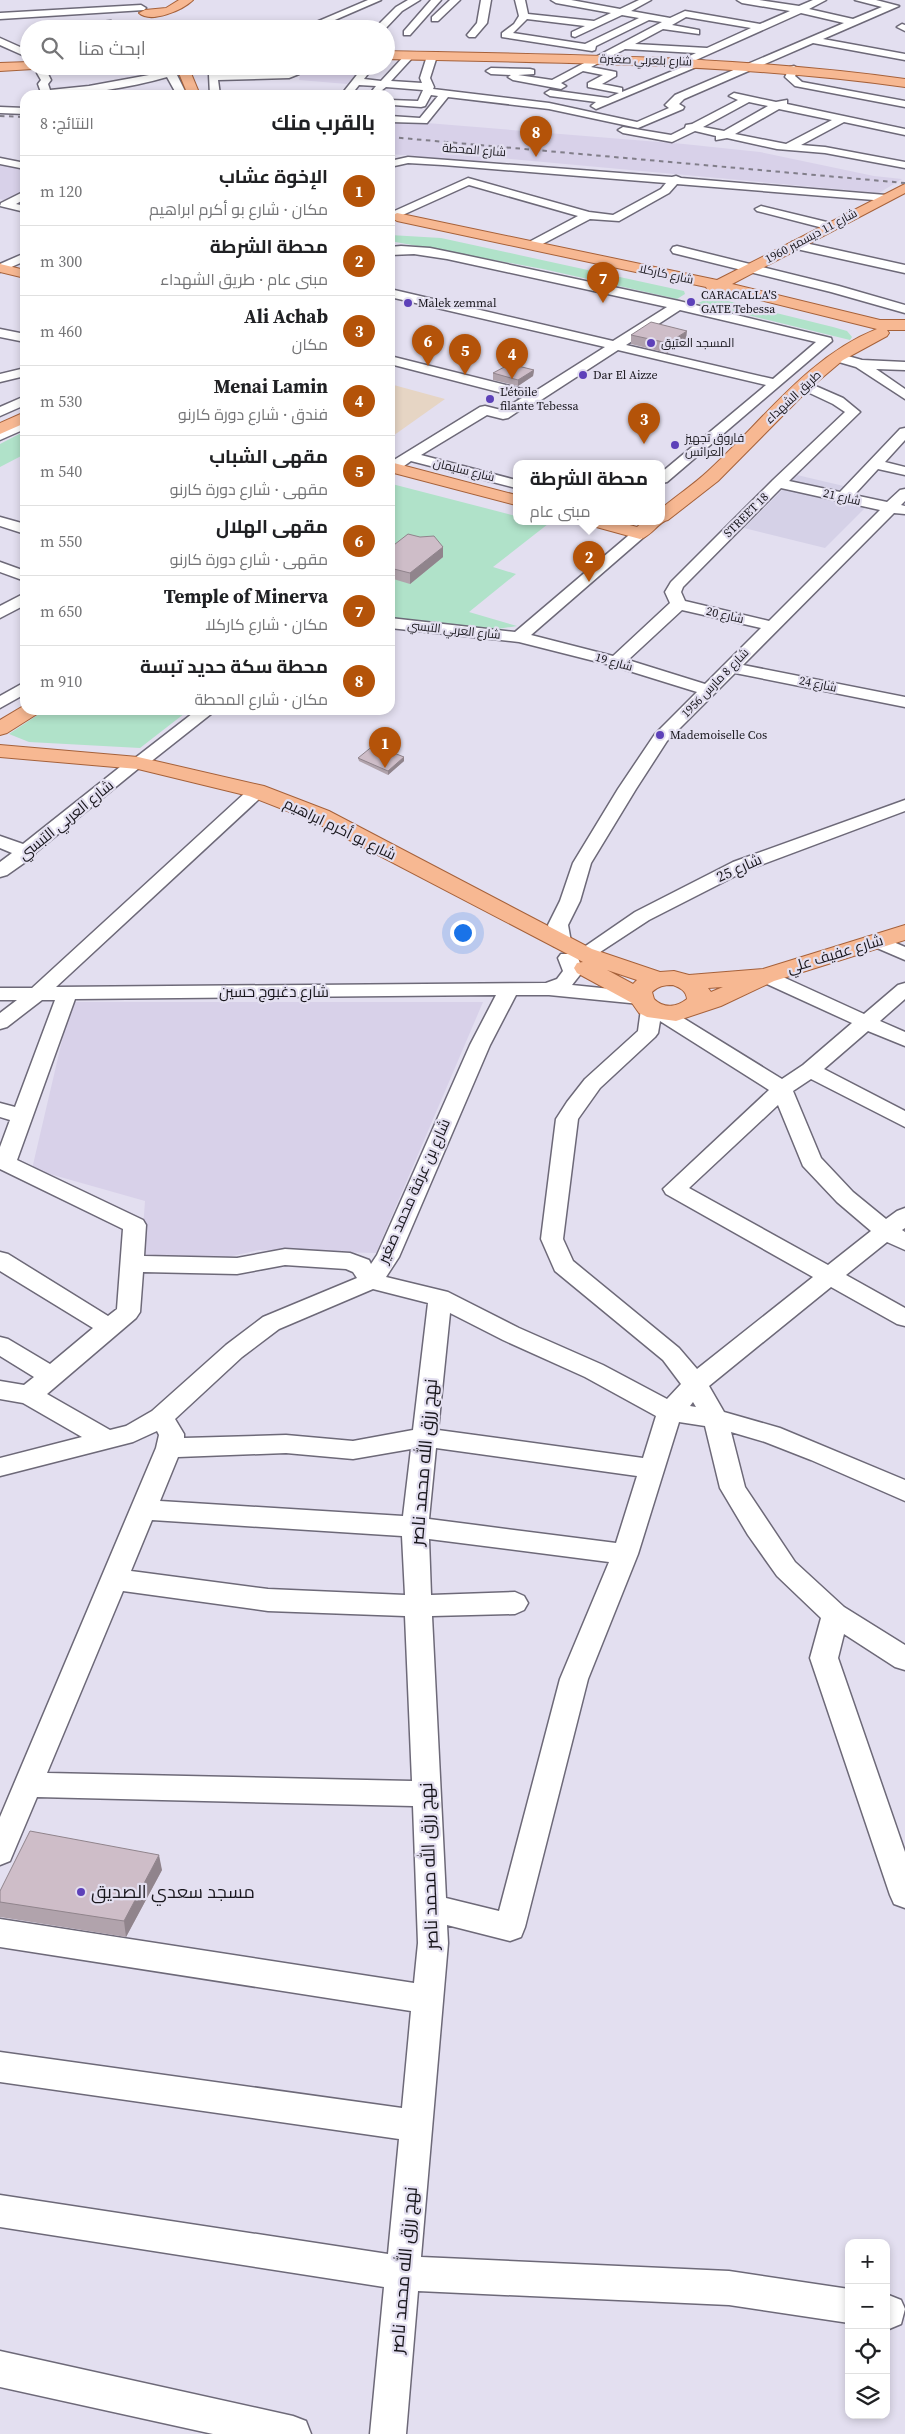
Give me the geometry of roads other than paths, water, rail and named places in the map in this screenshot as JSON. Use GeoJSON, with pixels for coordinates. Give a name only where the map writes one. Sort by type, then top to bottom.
{"type":"FeatureCollection","features":[{"type":"Feature","properties":{"kind":"main road"},"geometry":{"type":"LineString","coordinates":[[149,11],[182,2]]}},
{"type":"Feature","properties":{"kind":"main road"},"geometry":{"type":"LineString","coordinates":[[149,11],[182,2]]}},
{"type":"Feature","properties":{"kind":"main road","name":"شارع بلعربي صغيرة"},"geometry":{"type":"LineString","coordinates":[[395,55],[431,58],[602,58],[687,61],[705,56],[754,65],[905,83]]}},
{"type":"Feature","properties":{"kind":"main road"},"geometry":{"type":"LineString","coordinates":[[0,68],[20,59]]}},
{"type":"Feature","properties":{"kind":"main road"},"geometry":{"type":"LineString","coordinates":[[185,75],[189,90]]}},
{"type":"Feature","properties":{"kind":"main road"},"geometry":{"type":"LineString","coordinates":[[193,90],[204,75]]}},
{"type":"Feature","properties":{"kind":"main road","name":"شارع 11 ديسمبر 1960"},"geometry":{"type":"LineString","coordinates":[[716,287],[905,188]]}},
{"type":"Feature","properties":{"kind":"main road","name":"شارع كاركلا"},"geometry":{"type":"LineString","coordinates":[[395,221],[533,245],[716,287],[874,330]]}},
{"type":"Feature","properties":{"kind":"main road","name":"شارع كاركلا"},"geometry":{"type":"LineString","coordinates":[[395,221],[716,287]]}},
{"type":"Feature","properties":{"kind":"main road"},"geometry":{"type":"LineString","coordinates":[[2,267],[20,269]]}},
{"type":"Feature","properties":{"kind":"main road"},"geometry":{"type":"LineString","coordinates":[[2,267],[20,272]]}},
{"type":"Feature","properties":{"kind":"main road","name":"طريق الشهداء"},"geometry":{"type":"LineString","coordinates":[[665,514],[712,477],[804,385],[837,358],[874,330],[905,326]]}},
{"type":"Feature","properties":{"kind":"main road"},"geometry":{"type":"LineString","coordinates":[[0,421],[20,411]]}},
{"type":"Feature","properties":{"kind":"main road"},"geometry":{"type":"LineString","coordinates":[[0,429],[20,419]]}},
{"type":"Feature","properties":{"kind":"main road"},"geometry":{"type":"LineString","coordinates":[[396,466],[513,499]]}},
{"type":"Feature","properties":{"kind":"main road"},"geometry":{"type":"LineString","coordinates":[[610,525],[640,533],[651,525]]}},
{"type":"Feature","properties":{"kind":"main road"},"geometry":{"type":"LineString","coordinates":[[0,717],[20,704]]}},
{"type":"Feature","properties":{"kind":"main road"},"geometry":{"type":"LineString","coordinates":[[0,729],[22,715]]}},
{"type":"Feature","properties":{"kind":"main road","name":"شارع بو أكرم ابراهيم"},"geometry":{"type":"LineString","coordinates":[[0,751],[134,765],[256,791],[290,803],[321,816],[571,952],[650,1006]]}},
{"type":"Feature","properties":{"kind":"main road","name":"شارع بو أكرم ابراهيم"},"geometry":{"type":"LineString","coordinates":[[0,758],[134,765],[252,796],[312,819],[528,933],[571,952],[658,979]]}},
{"type":"Feature","properties":{"kind":"main road","name":"شارع عفيف علي"},"geometry":{"type":"LineString","coordinates":[[693,1008],[765,976],[905,932]]}},
{"type":"Feature","properties":{"kind":"main road","name":"شارع عفيف علي"},"geometry":{"type":"LineString","coordinates":[[688,982],[765,976]]}},
{"type":"Feature","properties":{"kind":"main road"},"geometry":{"type":"LineString","coordinates":[[674,978],[688,982],[694,986],[700,996],[693,1008],[671,1014],[650,1006],[640,992],[643,986],[658,979],[674,978]]}},
{"type":"Feature","properties":{"kind":"street"},"geometry":{"type":"LineString","coordinates":[[92,0],[109,20]]}},
{"type":"Feature","properties":{"kind":"street"},"geometry":{"type":"LineString","coordinates":[[327,20],[376,0]]}},
{"type":"Feature","properties":{"kind":"street"},"geometry":{"type":"LineString","coordinates":[[388,20],[399,10],[415,0]]}},
{"type":"Feature","properties":{"kind":"street"},"geometry":{"type":"LineString","coordinates":[[407,33],[436,0]]}},
{"type":"Feature","properties":{"kind":"street"},"geometry":{"type":"LineString","coordinates":[[435,19],[455,0]]}},
{"type":"Feature","properties":{"kind":"street"},"geometry":{"type":"LineString","coordinates":[[472,35],[482,23],[486,0]]}},
{"type":"Feature","properties":{"kind":"street"},"geometry":{"type":"LineString","coordinates":[[556,0],[647,17],[696,32]]}},
{"type":"Feature","properties":{"kind":"street"},"geometry":{"type":"LineString","coordinates":[[592,7],[608,0]]}},
{"type":"Feature","properties":{"kind":"street"},"geometry":{"type":"LineString","coordinates":[[575,34],[646,0]]}},
{"type":"Feature","properties":{"kind":"street"},"geometry":{"type":"LineString","coordinates":[[742,0],[768,2],[853,22]]}},
{"type":"Feature","properties":{"kind":"street"},"geometry":{"type":"LineString","coordinates":[[522,1],[524,16],[518,26],[505,35],[589,47],[662,10]]}},
{"type":"Feature","properties":{"kind":"street"},"geometry":{"type":"LineString","coordinates":[[524,16],[531,16],[569,1]]}},
{"type":"Feature","properties":{"kind":"street"},"geometry":{"type":"LineString","coordinates":[[579,112],[670,77],[744,34],[798,9],[818,1],[833,6]]}},
{"type":"Feature","properties":{"kind":"street"},"geometry":{"type":"LineString","coordinates":[[734,21],[768,2]]}},
{"type":"Feature","properties":{"kind":"street"},"geometry":{"type":"LineString","coordinates":[[856,6],[875,13]]}},
{"type":"Feature","properties":{"kind":"street"},"geometry":{"type":"LineString","coordinates":[[816,24],[856,6],[905,6]]}},
{"type":"Feature","properties":{"kind":"street"},"geometry":{"type":"LineString","coordinates":[[478,103],[522,102],[638,125],[679,107],[670,105],[680,100],[679,97],[710,90],[754,65],[891,6]]}},
{"type":"Feature","properties":{"kind":"street"},"geometry":{"type":"LineString","coordinates":[[701,16],[718,8]]}},
{"type":"Feature","properties":{"kind":"street"},"geometry":{"type":"LineString","coordinates":[[0,16],[43,17],[72,11],[100,10],[149,11]]}},
{"type":"Feature","properties":{"kind":"street"},"geometry":{"type":"LineString","coordinates":[[72,11],[76,20]]}},
{"type":"Feature","properties":{"kind":"street"},"geometry":{"type":"LineString","coordinates":[[563,12],[599,22]]}},
{"type":"Feature","properties":{"kind":"street"},"geometry":{"type":"LineString","coordinates":[[610,101],[512,82],[553,83],[685,14],[760,27]]}},
{"type":"Feature","properties":{"kind":"street"},"geometry":{"type":"LineString","coordinates":[[524,16],[599,22]]}},
{"type":"Feature","properties":{"kind":"street"},"geometry":{"type":"LineString","coordinates":[[518,26],[537,29]]}},
{"type":"Feature","properties":{"kind":"street"},"geometry":{"type":"LineString","coordinates":[[831,32],[850,36]]}},
{"type":"Feature","properties":{"kind":"street"},"geometry":{"type":"LineString","coordinates":[[744,34],[759,38]]}},
{"type":"Feature","properties":{"kind":"street"},"geometry":{"type":"LineString","coordinates":[[877,41],[904,35]]}},
{"type":"Feature","properties":{"kind":"street"},"geometry":{"type":"LineString","coordinates":[[813,40],[905,58]]}},
{"type":"Feature","properties":{"kind":"street"},"geometry":{"type":"LineString","coordinates":[[0,41],[20,52]]}},
{"type":"Feature","properties":{"kind":"street"},"geometry":{"type":"LineString","coordinates":[[782,43],[798,47]]}},
{"type":"Feature","properties":{"kind":"street"},"geometry":{"type":"LineString","coordinates":[[624,46],[705,56]]}},
{"type":"Feature","properties":{"kind":"street"},"geometry":{"type":"LineString","coordinates":[[395,71],[409,56]]}},
{"type":"Feature","properties":{"kind":"street"},"geometry":{"type":"LineString","coordinates":[[395,101],[431,58]]}},
{"type":"Feature","properties":{"kind":"street"},"geometry":{"type":"LineString","coordinates":[[395,106],[421,104],[427,86],[431,58]]}},
{"type":"Feature","properties":{"kind":"street"},"geometry":{"type":"LineString","coordinates":[[582,68],[612,74],[592,85],[631,92]]}},
{"type":"Feature","properties":{"kind":"street"},"geometry":{"type":"LineString","coordinates":[[794,69],[790,77],[810,87],[900,103]]}},
{"type":"Feature","properties":{"kind":"street"},"geometry":{"type":"LineString","coordinates":[[491,71],[572,73]]}},
{"type":"Feature","properties":{"kind":"street"},"geometry":{"type":"LineString","coordinates":[[43,75],[46,80],[43,84],[45,90]]}},
{"type":"Feature","properties":{"kind":"street"},"geometry":{"type":"LineString","coordinates":[[71,90],[105,86],[147,75]]}},
{"type":"Feature","properties":{"kind":"street"},"geometry":{"type":"LineString","coordinates":[[172,75],[186,90]]}},
{"type":"Feature","properties":{"kind":"street"},"geometry":{"type":"LineString","coordinates":[[206,75],[213,90]]}},
{"type":"Feature","properties":{"kind":"street"},"geometry":{"type":"LineString","coordinates":[[351,90],[363,75]]}},
{"type":"Feature","properties":{"kind":"street"},"geometry":{"type":"LineString","coordinates":[[377,90],[391,75]]}},
{"type":"Feature","properties":{"kind":"street"},"geometry":{"type":"LineString","coordinates":[[670,77],[710,90],[748,99],[904,131]]}},
{"type":"Feature","properties":{"kind":"street"},"geometry":{"type":"LineString","coordinates":[[83,79],[105,86]]}},
{"type":"Feature","properties":{"kind":"street"},"geometry":{"type":"LineString","coordinates":[[427,86],[440,79]]}},
{"type":"Feature","properties":{"kind":"street"},"geometry":{"type":"LineString","coordinates":[[358,82],[427,86],[445,95],[478,103],[672,139],[748,99]]}},
{"type":"Feature","properties":{"kind":"street"},"geometry":{"type":"LineString","coordinates":[[553,83],[551,84],[588,92]]}},
{"type":"Feature","properties":{"kind":"street"},"geometry":{"type":"LineString","coordinates":[[810,87],[796,94],[846,104]]}},
{"type":"Feature","properties":{"kind":"street"},"geometry":{"type":"LineString","coordinates":[[395,119],[423,121],[445,95]]}},
{"type":"Feature","properties":{"kind":"street"},"geometry":{"type":"LineString","coordinates":[[709,146],[790,98]]}},
{"type":"Feature","properties":{"kind":"street"},"geometry":{"type":"LineString","coordinates":[[787,147],[846,119],[900,103]]}},
{"type":"Feature","properties":{"kind":"street"},"geometry":{"type":"LineString","coordinates":[[395,107],[429,114]]}},
{"type":"Feature","properties":{"kind":"street"},"geometry":{"type":"LineString","coordinates":[[0,110],[20,111]]}},
{"type":"Feature","properties":{"kind":"street"},"geometry":{"type":"LineString","coordinates":[[762,114],[779,118]]}},
{"type":"Feature","properties":{"kind":"street"},"geometry":{"type":"LineString","coordinates":[[653,119],[787,147],[825,150],[905,165]]}},
{"type":"Feature","properties":{"kind":"street"},"geometry":{"type":"LineString","coordinates":[[13,163],[20,160]]}},
{"type":"Feature","properties":{"kind":"street","name":"شارع المحطة"},"geometry":{"type":"LineString","coordinates":[[395,163],[408,160],[426,161],[676,179],[886,198]]}},
{"type":"Feature","properties":{"kind":"street"},"geometry":{"type":"LineString","coordinates":[[0,161],[20,165]]}},
{"type":"Feature","properties":{"kind":"street"},"geometry":{"type":"LineString","coordinates":[[395,218],[468,181],[588,215],[615,219],[665,191],[676,179]]}},
{"type":"Feature","properties":{"kind":"street"},"geometry":{"type":"LineString","coordinates":[[20,197],[5,205],[20,208]]}},
{"type":"Feature","properties":{"kind":"street"},"geometry":{"type":"LineString","coordinates":[[762,208],[831,226]]}},
{"type":"Feature","properties":{"kind":"street"},"geometry":{"type":"LineString","coordinates":[[533,245],[588,215]]}},
{"type":"Feature","properties":{"kind":"street"},"geometry":{"type":"LineString","coordinates":[[796,245],[905,270]]}},
{"type":"Feature","properties":{"kind":"street","name":"شارع كاركلا"},"geometry":{"type":"LineString","coordinates":[[395,250],[409,249],[482,263],[679,305],[826,341],[774,383]]}},
{"type":"Feature","properties":{"kind":"street"},"geometry":{"type":"LineString","coordinates":[[677,250],[905,309]]}},
{"type":"Feature","properties":{"kind":"street"},"geometry":{"type":"LineString","coordinates":[[2,267],[20,259]]}},
{"type":"Feature","properties":{"kind":"street"},"geometry":{"type":"LineString","coordinates":[[395,294],[774,383]]}},
{"type":"Feature","properties":{"kind":"street"},"geometry":{"type":"LineString","coordinates":[[396,466],[485,410],[503,415],[521,403],[536,397],[679,305]]}},
{"type":"Feature","properties":{"kind":"street"},"geometry":{"type":"LineString","coordinates":[[0,333],[20,337]]}},
{"type":"Feature","properties":{"kind":"street"},"geometry":{"type":"LineString","coordinates":[[837,358],[861,364],[905,366]]}},
{"type":"Feature","properties":{"kind":"street"},"geometry":{"type":"LineString","coordinates":[[395,361],[536,397]]}},
{"type":"Feature","properties":{"kind":"street"},"geometry":{"type":"LineString","coordinates":[[861,364],[905,395]]}},
{"type":"Feature","properties":{"kind":"street"},"geometry":{"type":"LineString","coordinates":[[0,378],[20,373]]}},
{"type":"Feature","properties":{"kind":"street"},"geometry":{"type":"LineString","coordinates":[[665,477],[774,383]]}},
{"type":"Feature","properties":{"kind":"street","name":"STREET 18"},"geometry":{"type":"LineString","coordinates":[[679,604],[673,592],[677,585],[778,483],[853,412],[838,401],[804,385]]}},
{"type":"Feature","properties":{"kind":"street"},"geometry":{"type":"LineString","coordinates":[[0,412],[20,402]]}},
{"type":"Feature","properties":{"kind":"street"},"geometry":{"type":"LineString","coordinates":[[0,436],[20,426]]}},
{"type":"Feature","properties":{"kind":"street"},"geometry":{"type":"LineString","coordinates":[[843,498],[905,432]]}},
{"type":"Feature","properties":{"kind":"street"},"geometry":{"type":"LineString","coordinates":[[874,464],[905,471]]}},
{"type":"Feature","properties":{"kind":"street","name":"شارع سليمان"},"geometry":{"type":"LineString","coordinates":[[396,466],[513,484]]}},
{"type":"Feature","properties":{"kind":"street","name":"شارع 21"},"geometry":{"type":"LineString","coordinates":[[778,483],[898,509]]}},
{"type":"Feature","properties":{"kind":"street","name":"شارع 8 مارس 1956"},"geometry":{"type":"LineString","coordinates":[[571,952],[558,925],[570,901],[582,863],[627,789],[662,738],[771,626],[898,509],[905,493]]}},
{"type":"Feature","properties":{"kind":"street"},"geometry":{"type":"LineString","coordinates":[[0,521],[20,528]]}},
{"type":"Feature","properties":{"kind":"street"},"geometry":{"type":"LineString","coordinates":[[519,637],[640,533]]}},
{"type":"Feature","properties":{"kind":"street"},"geometry":{"type":"LineString","coordinates":[[0,568],[20,574]]}},
{"type":"Feature","properties":{"kind":"street"},"geometry":{"type":"LineString","coordinates":[[0,613],[20,601]]}},
{"type":"Feature","properties":{"kind":"street"},"geometry":{"type":"LineString","coordinates":[[616,662],[679,604]]}},
{"type":"Feature","properties":{"kind":"street","name":"شارع 20"},"geometry":{"type":"LineString","coordinates":[[679,604],[771,626]]}},
{"type":"Feature","properties":{"kind":"street","name":"شارع العربي التبسي"},"geometry":{"type":"LineString","coordinates":[[395,624],[519,637]]}},
{"type":"Feature","properties":{"kind":"street","name":"شارع 19"},"geometry":{"type":"LineString","coordinates":[[519,637],[616,662],[708,690]]}},
{"type":"Feature","properties":{"kind":"street","name":"شارع 24"},"geometry":{"type":"LineString","coordinates":[[730,666],[905,702]]}},
{"type":"Feature","properties":{"kind":"street"},"geometry":{"type":"LineString","coordinates":[[0,703],[20,690]]}},
{"type":"Feature","properties":{"kind":"street","name":"شارع العربي التبسي"},"geometry":{"type":"LineString","coordinates":[[0,871],[27,852],[134,765],[201,715]]}},
{"type":"Feature","properties":{"kind":"street"},"geometry":{"type":"LineString","coordinates":[[0,1023],[37,994],[252,796]]}},
{"type":"Feature","properties":{"kind":"street","name":"شارع 25"},"geometry":{"type":"LineString","coordinates":[[571,952],[740,866],[905,806]]}},
{"type":"Feature","properties":{"kind":"street"},"geometry":{"type":"LineString","coordinates":[[0,842],[27,852]]}},
{"type":"Feature","properties":{"kind":"street"},"geometry":{"type":"LineString","coordinates":[[877,941],[905,954]]}},
{"type":"Feature","properties":{"kind":"street"},"geometry":{"type":"LineString","coordinates":[[549,989],[564,983],[573,971],[571,952]]}},
{"type":"Feature","properties":{"kind":"street"},"geometry":{"type":"LineString","coordinates":[[765,976],[905,1040]]}},
{"type":"Feature","properties":{"kind":"street","name":"شارع بن عرفة محمد صغير"},"geometry":{"type":"LineString","coordinates":[[0,1467],[133,1432],[161,1417],[234,1351],[271,1323],[371,1281],[388,1257],[480,1045],[510,989]]}},
{"type":"Feature","properties":{"kind":"street","name":"شارع دغبوج حسين"},"geometry":{"type":"LineString","coordinates":[[0,994],[549,989],[650,1006]]}},
{"type":"Feature","properties":{"kind":"street"},"geometry":{"type":"LineString","coordinates":[[905,989],[810,1070],[782,1089],[674,1189],[905,1318]]}},
{"type":"Feature","properties":{"kind":"street"},"geometry":{"type":"LineString","coordinates":[[29,1395],[128,1312],[133,1264],[135,1225],[2,1163],[22,1116],[67,993]]}},
{"type":"Feature","properties":{"kind":"street"},"geometry":{"type":"LineString","coordinates":[[432,1908],[510,1927],[574,1679],[625,1554],[650,1468],[670,1412],[695,1384],[831,1275],[899,1230],[845,1197],[811,1161],[782,1089],[650,1006],[648,1033],[590,1087],[575,1104],[567,1119],[552,1239],[563,1265],[671,1354],[695,1384],[715,1419],[733,1488],[757,1528],[786,1569],[834,1615],[905,1659]]}},
{"type":"Feature","properties":{"kind":"street"},"geometry":{"type":"LineString","coordinates":[[693,1008],[702,1038]]}},
{"type":"Feature","properties":{"kind":"street"},"geometry":{"type":"LineString","coordinates":[[810,1070],[905,1120]]}},
{"type":"Feature","properties":{"kind":"street"},"geometry":{"type":"LineString","coordinates":[[0,1110],[22,1116]]}},
{"type":"Feature","properties":{"kind":"street"},"geometry":{"type":"LineString","coordinates":[[133,1264],[237,1266],[285,1257],[350,1261],[361,1266],[371,1281],[440,1298],[511,1334],[594,1371],[670,1412],[715,1419],[771,1434],[820,1453],[905,1491]]}},
{"type":"Feature","properties":{"kind":"street"},"geometry":{"type":"LineString","coordinates":[[0,1260],[110,1328]]}},
{"type":"Feature","properties":{"kind":"street","name":"نهج رزق الله محمد ناصر"},"geometry":{"type":"LineString","coordinates":[[388,2434],[433,1943],[415,1527],[440,1298]]}},
{"type":"Feature","properties":{"kind":"street"},"geometry":{"type":"LineString","coordinates":[[0,1345],[52,1376]]}},
{"type":"Feature","properties":{"kind":"street"},"geometry":{"type":"LineString","coordinates":[[0,1390],[29,1395],[108,1440]]}},
{"type":"Feature","properties":{"kind":"street"},"geometry":{"type":"LineString","coordinates":[[0,1852],[170,1448],[172,1434],[161,1417]]}},
{"type":"Feature","properties":{"kind":"street"},"geometry":{"type":"LineString","coordinates":[[170,1448],[286,1444],[353,1450],[424,1437],[650,1468]]}},
{"type":"Feature","properties":{"kind":"street"},"geometry":{"type":"LineString","coordinates":[[143,1510],[415,1527],[625,1554]]}},
{"type":"Feature","properties":{"kind":"street"},"geometry":{"type":"LineString","coordinates":[[114,1579],[268,1600],[418,1606],[515,1603]]}},
{"type":"Feature","properties":{"kind":"street"},"geometry":{"type":"LineString","coordinates":[[834,1615],[824,1658],[905,1895]]}},
{"type":"Feature","properties":{"kind":"street"},"geometry":{"type":"LineString","coordinates":[[27,1786],[426,1794]]}},
{"type":"Feature","properties":{"kind":"street"},"geometry":{"type":"LineString","coordinates":[[0,1933],[428,1999]]}},
{"type":"Feature","properties":{"kind":"street"},"geometry":{"type":"LineString","coordinates":[[0,2067],[417,2126]]}},
{"type":"Feature","properties":{"kind":"street"},"geometry":{"type":"LineString","coordinates":[[0,2211],[403,2272],[730,2288],[845,2305]]}},
{"type":"Feature","properties":{"kind":"street"},"geometry":{"type":"LineString","coordinates":[[0,2369],[215,2426],[293,2434]]}},
{"type":"Feature","properties":{"kind":"railway"},"geometry":{"type":"LineString","coordinates":[[0,116],[20,117]]}},
{"type":"Feature","properties":{"kind":"railway"},"geometry":{"type":"LineString","coordinates":[[395,137],[905,183]]}},
{"type":"Feature","properties":{"kind":"place","name":"محطة سكة حديد تبسة"},"geometry":{"type":"Point","coordinates":[536,157]}},
{"type":"Feature","properties":{"kind":"place","name":"CARACALLA'S GATE Tebessa"},"geometry":{"type":"Point","coordinates":[691,302]}},
{"type":"Feature","properties":{"kind":"place","name":"Malek zemmal"},"geometry":{"type":"Point","coordinates":[408,303]}},
{"type":"Feature","properties":{"kind":"place","name":"Temple of Minerva"},"geometry":{"type":"Point","coordinates":[603,303]}},
{"type":"Feature","properties":{"kind":"place","name":"المسجد العتيق"},"geometry":{"type":"Point","coordinates":[651,343]}},
{"type":"Feature","properties":{"kind":"place","name":"مقهى الهلال"},"geometry":{"type":"Point","coordinates":[428,366]}},
{"type":"Feature","properties":{"kind":"place","name":"مقهى الشباب"},"geometry":{"type":"Point","coordinates":[465,375]}},
{"type":"Feature","properties":{"kind":"place","name":"Dar El Aizze"},"geometry":{"type":"Point","coordinates":[583,375]}},
{"type":"Feature","properties":{"kind":"place","name":"Menai Lamin"},"geometry":{"type":"Point","coordinates":[512,379]}},
{"type":"Feature","properties":{"kind":"place","name":"L'étoile filante Tebessa"},"geometry":{"type":"Point","coordinates":[490,399]}},
{"type":"Feature","properties":{"kind":"place","name":"Ali Achab"},"geometry":{"type":"Point","coordinates":[644,444]}},
{"type":"Feature","properties":{"kind":"place","name":"فاروق تجهيز العرائس"},"geometry":{"type":"Point","coordinates":[675,445]}},
{"type":"Feature","properties":{"kind":"place","name":"محطة الشرطة"},"geometry":{"type":"Point","coordinates":[589,582]}},
{"type":"Feature","properties":{"kind":"place","name":"Mademoiselle Cos"},"geometry":{"type":"Point","coordinates":[660,735]}},
{"type":"Feature","properties":{"kind":"place","name":"الإخوة عشاب"},"geometry":{"type":"Point","coordinates":[385,768]}},
{"type":"Feature","properties":{"kind":"place","name":"مسجد سعدي الصديق"},"geometry":{"type":"Point","coordinates":[81,1892]}}]}
